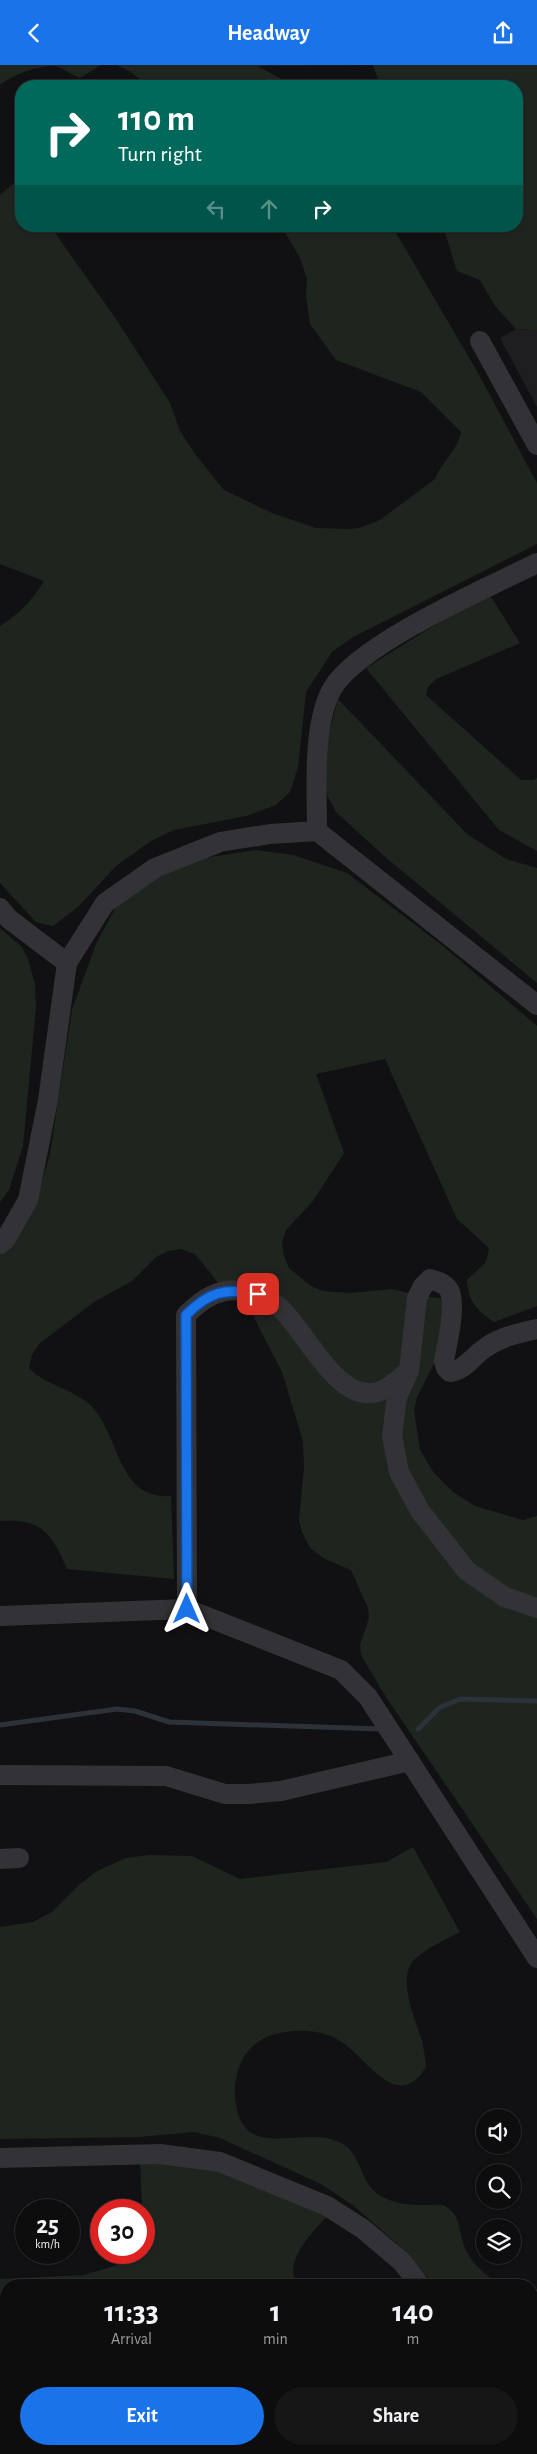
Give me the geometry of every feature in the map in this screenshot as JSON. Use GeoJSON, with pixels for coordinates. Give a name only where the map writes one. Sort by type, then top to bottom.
{"type":"FeatureCollection","features":[{"type":"Feature","properties":{"kind":"street"},"geometry":{"type":"LineString","coordinates":[[480,341],[537,445]]}},
{"type":"Feature","properties":{"kind":"street"},"geometry":{"type":"LineString","coordinates":[[317,831],[320,727],[332,689],[361,657],[438,612],[537,563]]}},
{"type":"Feature","properties":{"kind":"street"},"geometry":{"type":"LineString","coordinates":[[0,1244],[6,1240],[28,1200],[48,1099],[67,963],[105,903],[155,868],[220,842],[270,834],[317,831],[537,1005]]}},
{"type":"Feature","properties":{"kind":"street"},"geometry":{"type":"LineString","coordinates":[[0,908],[9,919],[67,963]]}},
{"type":"Feature","properties":{"kind":"street"},"geometry":{"type":"LineString","coordinates":[[537,1329],[512,1335],[485,1347],[457,1371],[450,1372],[446,1368],[444,1361],[452,1305],[450,1291],[441,1282],[430,1279],[423,1286],[417,1298],[408,1371],[397,1397],[392,1437],[399,1473],[420,1511],[467,1571],[506,1597],[537,1608]]}},
{"type":"Feature","properties":{"kind":"street"},"geometry":{"type":"LineString","coordinates":[[187,1609],[186,1315],[211,1294],[234,1290],[258,1294],[278,1306],[341,1383],[359,1391],[376,1393],[388,1388],[408,1371]]}},
{"type":"Feature","properties":{"kind":"street"},"geometry":{"type":"LineString","coordinates":[[0,1617],[187,1609],[342,1670],[368,1697],[537,1958]]}},
{"type":"Feature","properties":{"kind":"street"},"geometry":{"type":"LineString","coordinates":[[0,1775],[166,1776],[225,1794],[249,1794],[281,1791],[410,1761]]}},
{"type":"Feature","properties":{"kind":"street"},"geometry":{"type":"LineString","coordinates":[[0,2158],[160,2154],[220,2162],[312,2200],[349,2220],[363,2229],[402,2262],[415,2279]]}},
{"type":"Feature","properties":{"kind":"shaded area"},"geometry":{"type":"Polygon","coordinates":[[[0,65],[101,65],[80,78],[55,66],[41,67],[18,74],[0,85],[0,65]]]}},
{"type":"Feature","properties":{"kind":"shaded area"},"geometry":{"type":"Polygon","coordinates":[[[116,65],[373,65],[258,66],[283,80],[140,80],[131,72],[116,65]]]}},
{"type":"Feature","properties":{"kind":"shaded area"},"geometry":{"type":"Polygon","coordinates":[[[373,65],[537,65],[537,330],[516,329],[495,306],[480,280],[457,271],[445,232],[523,232],[523,80],[378,80],[373,65]]]}},
{"type":"Feature","properties":{"kind":"shaded area"},"geometry":{"type":"Polygon","coordinates":[[[15,182],[15,232],[54,232],[116,319],[170,403],[180,431],[195,454],[224,490],[272,513],[316,528],[359,528],[380,520],[435,479],[453,451],[461,432],[421,392],[336,360],[310,324],[306,297],[307,278],[299,256],[285,232],[396,232],[478,373],[537,483],[537,544],[353,637],[332,652],[306,692],[298,767],[290,792],[276,805],[246,816],[174,830],[151,841],[116,866],[78,907],[53,926],[36,922],[0,883],[0,626],[25,607],[44,581],[0,564],[0,195],[15,182]]]}},
{"type":"Feature","properties":{"kind":"shaded area"},"geometry":{"type":"Polygon","coordinates":[[[516,329],[537,330],[537,407],[500,338],[516,329]]]}},
{"type":"Feature","properties":{"kind":"shaded area"},"geometry":{"type":"Polygon","coordinates":[[[488,592],[520,643],[436,679],[428,687],[426,695],[521,780],[537,778],[537,851],[499,830],[366,668],[488,592]]]}},
{"type":"Feature","properties":{"kind":"shaded area"},"geometry":{"type":"Polygon","coordinates":[[[338,699],[467,834],[506,859],[537,868],[537,983],[384,856],[336,812],[327,795],[323,756],[338,699]]]}},
{"type":"Feature","properties":{"kind":"shaded area"},"geometry":{"type":"Polygon","coordinates":[[[256,850],[293,855],[347,873],[443,946],[537,1026],[537,1306],[494,1322],[474,1305],[469,1294],[467,1280],[486,1262],[489,1248],[457,1219],[385,1059],[316,1074],[344,1153],[313,1201],[286,1230],[282,1243],[284,1256],[289,1268],[311,1286],[323,1291],[350,1293],[392,1289],[421,1296],[447,1299],[441,1350],[417,1397],[414,1410],[420,1450],[434,1473],[453,1492],[475,1506],[523,1520],[537,1516],[537,1919],[384,1694],[361,1655],[360,1645],[369,1618],[368,1608],[351,1570],[325,1559],[310,1548],[302,1532],[299,1520],[304,1467],[303,1441],[282,1372],[248,1306],[220,1285],[195,1254],[181,1249],[168,1251],[156,1257],[132,1281],[94,1302],[39,1344],[32,1355],[29,1368],[42,1379],[88,1403],[99,1415],[121,1462],[129,1476],[139,1487],[153,1494],[171,1496],[174,1579],[67,1569],[56,1546],[43,1530],[26,1522],[0,1521],[0,1249],[29,1218],[39,1192],[50,1154],[72,1010],[96,944],[117,905],[145,883],[204,858],[256,850]]]}},
{"type":"Feature","properties":{"kind":"shaded area"},"geometry":{"type":"Polygon","coordinates":[[[0,928],[22,947],[28,959],[35,984],[36,1007],[23,1146],[9,1190],[0,1202],[0,928]]]}},
{"type":"Feature","properties":{"kind":"shaded area"},"geometry":{"type":"Polygon","coordinates":[[[413,1847],[460,1932],[424,1952],[414,1960],[409,1968],[407,1989],[412,2012],[422,2041],[426,2067],[415,2080],[404,2085],[393,2084],[382,2078],[350,2048],[334,2038],[321,2033],[307,2031],[275,2034],[253,2046],[245,2054],[240,2065],[236,2077],[235,2090],[239,2117],[248,2130],[260,2137],[274,2139],[324,2138],[339,2142],[352,2153],[368,2183],[379,2195],[390,2200],[414,2205],[445,2206],[455,2215],[464,2246],[473,2262],[492,2279],[429,2279],[395,2242],[354,2206],[321,2184],[220,2138],[194,2132],[139,2137],[0,2139],[0,1927],[33,1922],[52,1912],[79,1885],[97,1871],[126,1858],[149,1855],[192,1856],[240,1879],[386,1862],[413,1847]]]}},
{"type":"Feature","properties":{"kind":"shaded area"},"geometry":{"type":"Polygon","coordinates":[[[140,2161],[213,2162],[332,2211],[310,2235],[297,2255],[294,2265],[295,2279],[0,2279],[84,2275],[121,2264],[155,2264],[155,2199],[142,2199],[140,2161]]]}},
{"type":"Feature","properties":{"kind":"waterway"},"geometry":{"type":"LineString","coordinates":[[418,1729],[439,1708],[460,1699],[537,1701]]}},
{"type":"Feature","properties":{"kind":"waterway"},"geometry":{"type":"LineString","coordinates":[[0,1725],[117,1709],[135,1711],[169,1722],[380,1729]]}},
{"type":"Feature","properties":{"kind":"route"},"geometry":{"type":"LineString","coordinates":[[187,1609],[186,1315],[211,1294],[234,1290],[258,1294]]}}]}
